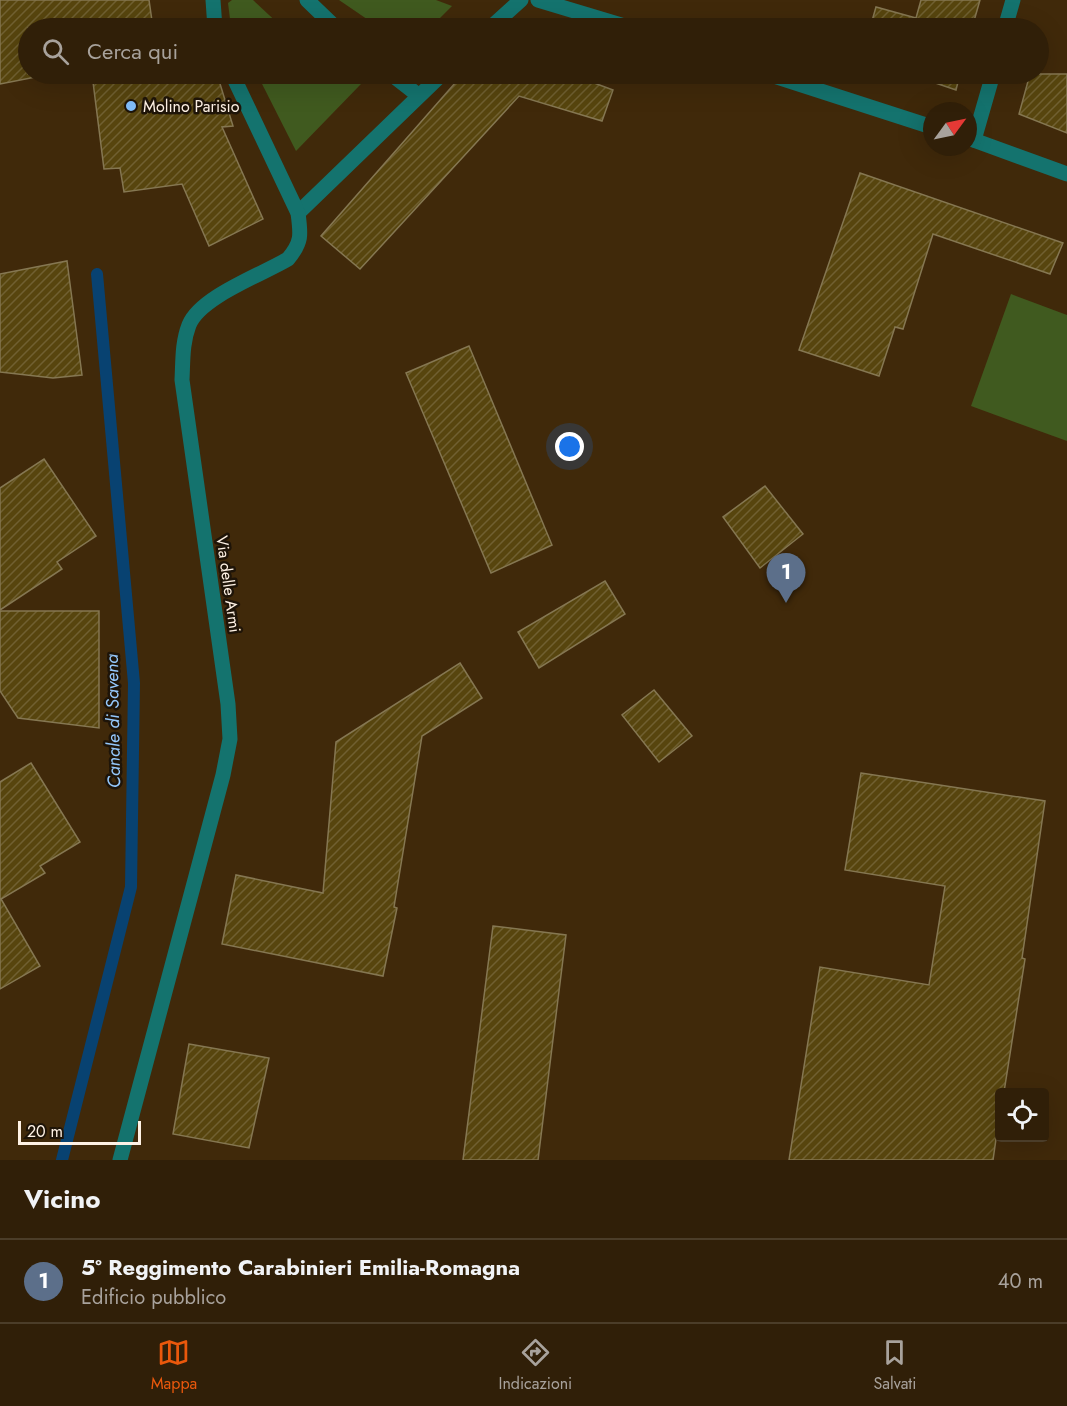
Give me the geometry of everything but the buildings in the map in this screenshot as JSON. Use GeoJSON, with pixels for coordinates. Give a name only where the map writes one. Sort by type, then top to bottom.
{"type":"FeatureCollection","features":[{"type":"Feature","properties":{"kind":"street"},"geometry":{"type":"LineString","coordinates":[[213,0],[214,18]]}},
{"type":"Feature","properties":{"kind":"street"},"geometry":{"type":"LineString","coordinates":[[307,0],[326,18]]}},
{"type":"Feature","properties":{"kind":"street"},"geometry":{"type":"LineString","coordinates":[[501,18],[521,0]]}},
{"type":"Feature","properties":{"kind":"street"},"geometry":{"type":"LineString","coordinates":[[538,0],[598,18]]}},
{"type":"Feature","properties":{"kind":"street"},"geometry":{"type":"LineString","coordinates":[[1008,18],[1013,0]]}},
{"type":"Feature","properties":{"kind":"street","name":"Via delle Armi"},"geometry":{"type":"LineString","coordinates":[[120,1160],[223,776],[230,739],[228,704],[182,380],[183,344],[190,323],[205,304],[288,259],[298,247],[301,233],[298,213],[237,84]]}},
{"type":"Feature","properties":{"kind":"street"},"geometry":{"type":"LineString","coordinates":[[404,84],[418,95]]}},
{"type":"Feature","properties":{"kind":"street"},"geometry":{"type":"LineString","coordinates":[[298,213],[430,84]]}},
{"type":"Feature","properties":{"kind":"street"},"geometry":{"type":"LineString","coordinates":[[799,84],[923,124]]}},
{"type":"Feature","properties":{"kind":"street"},"geometry":{"type":"LineString","coordinates":[[977,121],[990,84]]}},
{"type":"Feature","properties":{"kind":"street"},"geometry":{"type":"LineString","coordinates":[[977,141],[1067,174]]}},
{"type":"Feature","properties":{"kind":"green space"},"geometry":{"type":"Polygon","coordinates":[[[232,0],[253,0],[272,18],[230,18],[228,3],[232,0]]]}},
{"type":"Feature","properties":{"kind":"green space"},"geometry":{"type":"Polygon","coordinates":[[[339,0],[436,0],[452,6],[440,18],[365,18],[339,0]]]}},
{"type":"Feature","properties":{"kind":"green space"},"geometry":{"type":"Polygon","coordinates":[[[262,84],[361,84],[296,151],[262,84]]]}},
{"type":"Feature","properties":{"kind":"green space"},"geometry":{"type":"Polygon","coordinates":[[[1011,294],[1067,315],[1067,441],[971,406],[1011,294]]]}},
{"type":"Feature","properties":{"kind":"waterway","name":"Canale di Savena"},"geometry":{"type":"LineString","coordinates":[[62,1160],[131,887],[134,683],[97,274]]}},
{"type":"Feature","properties":{"kind":"place","name":"Molino Parisio"},"geometry":{"type":"Point","coordinates":[131,106]}},
{"type":"Feature","properties":{"kind":"place","name":"5° Reggimento Carabinieri Emilia-Romagna"},"geometry":{"type":"Point","coordinates":[786,603]}}]}
